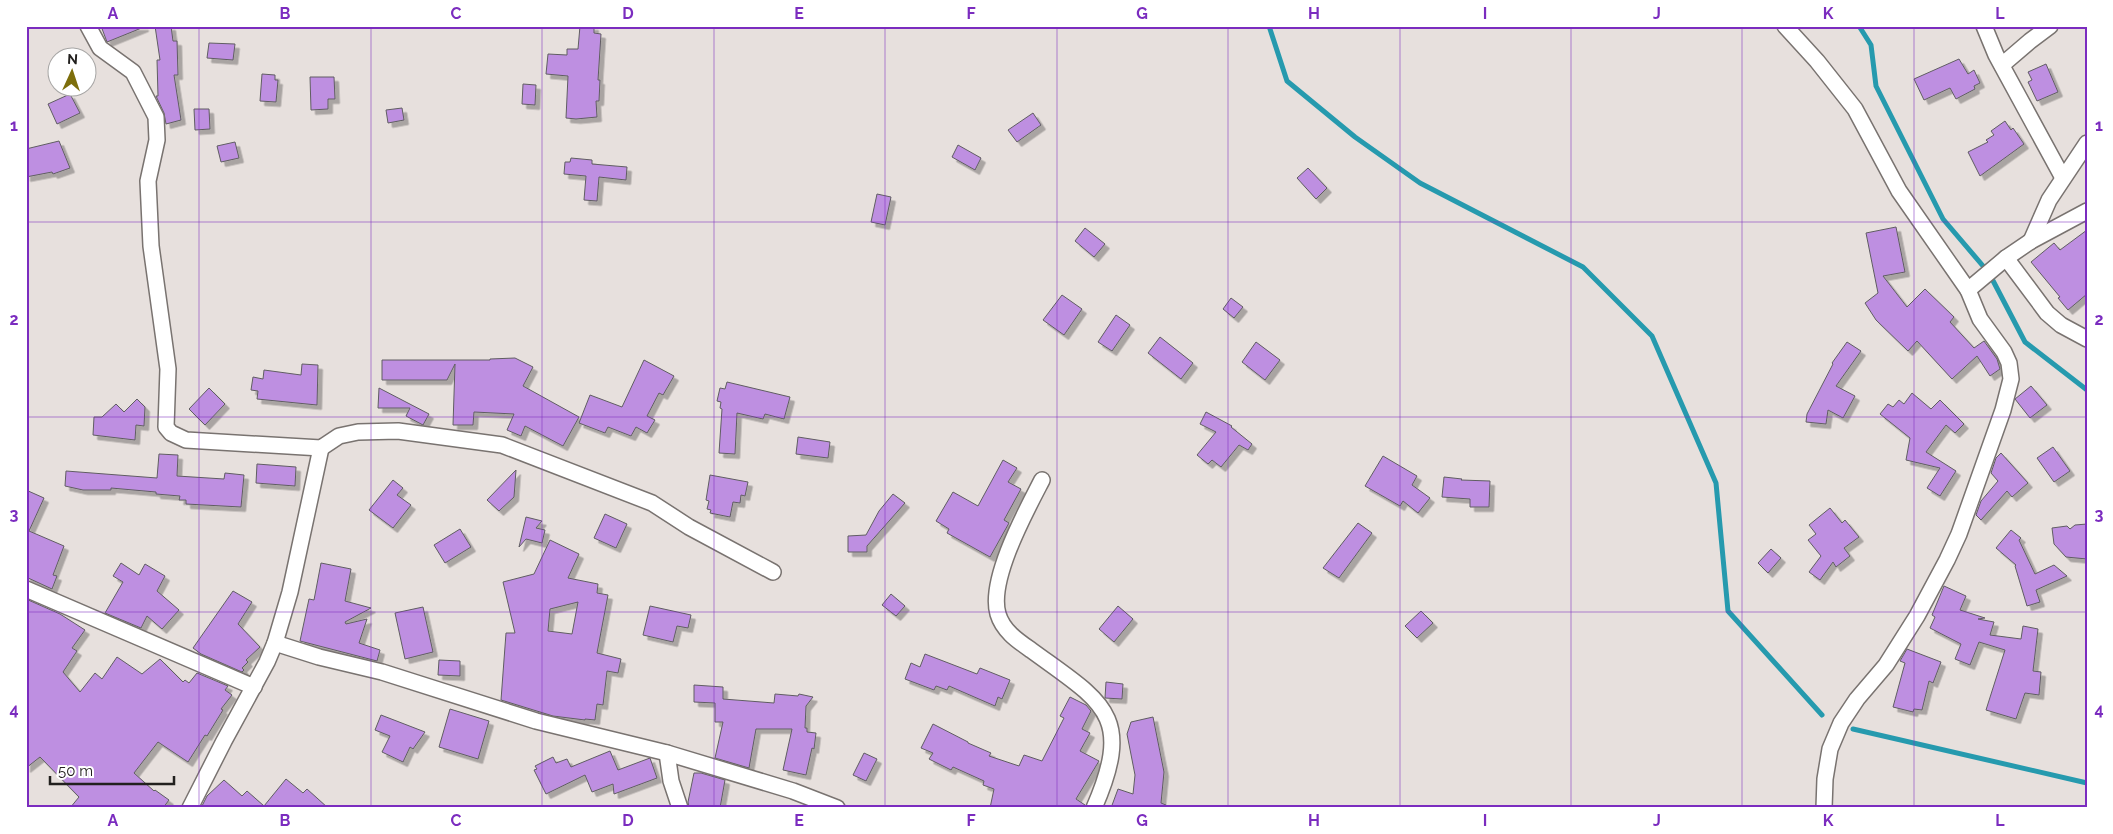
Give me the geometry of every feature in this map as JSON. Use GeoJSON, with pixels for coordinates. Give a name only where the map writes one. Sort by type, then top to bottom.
{"type":"FeatureCollection","features":[{"type":"Feature","properties":{"kind":"street"},"geometry":{"type":"LineString","coordinates":[[88,26],[100,48],[133,72],[156,117],[157,140],[148,181],[153,264],[168,369],[166,427],[171,434],[186,440],[320,448],[339,436],[358,432],[398,430],[502,445],[652,503],[689,527],[772,572]]}},
{"type":"Feature","properties":{"kind":"street"},"geometry":{"type":"LineString","coordinates":[[1785,26],[1817,60],[1854,109],[1900,191],[1968,290],[1980,319],[2004,352],[2009,363],[2011,379],[2003,410],[1959,534],[1947,560],[1917,616],[1886,665],[1857,699],[1841,723],[1830,749],[1825,779],[1824,808]]}},
{"type":"Feature","properties":{"kind":"street"},"geometry":{"type":"LineString","coordinates":[[1984,26],[2002,65],[2063,178]]}},
{"type":"Feature","properties":{"kind":"street"},"geometry":{"type":"LineString","coordinates":[[2002,65],[2050,26]]}},
{"type":"Feature","properties":{"kind":"street"},"geometry":{"type":"LineString","coordinates":[[2031,241],[2049,200],[2087,143]]}},
{"type":"Feature","properties":{"kind":"street"},"geometry":{"type":"LineString","coordinates":[[1968,290],[2006,258],[2031,241],[2087,211]]}},
{"type":"Feature","properties":{"kind":"street"},"geometry":{"type":"LineString","coordinates":[[2006,258],[2047,313],[2061,325],[2087,339]]}},
{"type":"Feature","properties":{"kind":"street"},"geometry":{"type":"LineString","coordinates":[[190,808],[267,662],[275,642],[290,592],[320,448]]}},
{"type":"Feature","properties":{"kind":"street"},"geometry":{"type":"LineString","coordinates":[[1042,480],[1021,520],[997,586],[998,614],[1012,637],[1089,693],[1103,708],[1110,727],[1113,745],[1110,768],[1094,808]]}},
{"type":"Feature","properties":{"kind":"street"},"geometry":{"type":"LineString","coordinates":[[26,588],[254,686]]}},
{"type":"Feature","properties":{"kind":"street"},"geometry":{"type":"LineString","coordinates":[[275,642],[319,657],[382,672],[536,721],[667,753],[793,791],[837,808]]}},
{"type":"Feature","properties":{"kind":"street"},"geometry":{"type":"LineString","coordinates":[[667,753],[671,781],[680,808]]}},
{"type":"Feature","properties":{"kind":"building"},"geometry":{"type":"Polygon","coordinates":[[[101,26],[144,26],[144,27],[107,42],[101,26]]]}},
{"type":"Feature","properties":{"kind":"building"},"geometry":{"type":"Polygon","coordinates":[[[155,26],[171,26],[173,41],[177,41],[178,75],[174,75],[181,120],[166,124],[164,113],[156,96],[158,96],[157,60],[160,60],[155,26]]]}},
{"type":"Feature","properties":{"kind":"building"},"geometry":{"type":"Polygon","coordinates":[[[580,26],[594,26],[594,33],[601,34],[598,80],[600,80],[599,101],[596,101],[597,117],[576,119],[566,118],[568,76],[546,74],[548,54],[567,55],[567,49],[578,49],[580,26]]]}},
{"type":"Feature","properties":{"kind":"building"},"geometry":{"type":"Polygon","coordinates":[[[209,43],[235,44],[233,60],[207,58],[209,43]]]}},
{"type":"Feature","properties":{"kind":"building"},"geometry":{"type":"Polygon","coordinates":[[[1959,59],[1968,74],[1974,70],[1980,83],[1974,86],[1975,89],[1956,99],[1950,88],[1924,100],[1914,79],[1959,59]]]}},
{"type":"Feature","properties":{"kind":"building"},"geometry":{"type":"Polygon","coordinates":[[[2046,64],[2058,92],[2037,101],[2028,82],[2032,80],[2028,72],[2046,64]]]}},
{"type":"Feature","properties":{"kind":"building"},"geometry":{"type":"Polygon","coordinates":[[[262,74],[275,75],[275,80],[278,80],[276,102],[260,101],[262,74]]]}},
{"type":"Feature","properties":{"kind":"building"},"geometry":{"type":"Polygon","coordinates":[[[310,77],[334,77],[335,99],[328,99],[328,109],[311,110],[310,77]]]}},
{"type":"Feature","properties":{"kind":"building"},"geometry":{"type":"Polygon","coordinates":[[[523,84],[536,85],[535,105],[522,104],[523,84]]]}},
{"type":"Feature","properties":{"kind":"building"},"geometry":{"type":"Polygon","coordinates":[[[61,98],[72,98],[80,113],[57,124],[48,104],[61,98]]]}},
{"type":"Feature","properties":{"kind":"building"},"geometry":{"type":"Polygon","coordinates":[[[402,108],[404,120],[388,123],[386,110],[402,108]]]}},
{"type":"Feature","properties":{"kind":"building"},"geometry":{"type":"Polygon","coordinates":[[[194,109],[209,109],[210,129],[195,130],[194,109]]]}},
{"type":"Feature","properties":{"kind":"building"},"geometry":{"type":"Polygon","coordinates":[[[1033,113],[1041,125],[1017,142],[1008,130],[1033,113]]]}},
{"type":"Feature","properties":{"kind":"building"},"geometry":{"type":"Polygon","coordinates":[[[2005,121],[2011,130],[2013,128],[2024,144],[1980,176],[1968,152],[1988,142],[1986,140],[1994,135],[1991,131],[2005,121]]]}},
{"type":"Feature","properties":{"kind":"building"},"geometry":{"type":"Polygon","coordinates":[[[59,141],[70,168],[53,174],[52,172],[26,177],[26,149],[59,141]]]}},
{"type":"Feature","properties":{"kind":"building"},"geometry":{"type":"Polygon","coordinates":[[[235,142],[239,158],[221,162],[217,146],[235,142]]]}},
{"type":"Feature","properties":{"kind":"building"},"geometry":{"type":"Polygon","coordinates":[[[958,145],[981,158],[975,170],[952,157],[958,145]]]}},
{"type":"Feature","properties":{"kind":"building"},"geometry":{"type":"Polygon","coordinates":[[[571,158],[592,160],[592,164],[627,167],[626,180],[599,177],[597,201],[584,200],[586,176],[564,174],[565,162],[570,162],[571,158]]]}},
{"type":"Feature","properties":{"kind":"building"},"geometry":{"type":"Polygon","coordinates":[[[1308,168],[1327,188],[1316,199],[1297,178],[1308,168]]]}},
{"type":"Feature","properties":{"kind":"building"},"geometry":{"type":"Polygon","coordinates":[[[877,194],[891,197],[885,225],[871,222],[877,194]]]}},
{"type":"Feature","properties":{"kind":"building"},"geometry":{"type":"Polygon","coordinates":[[[1896,227],[1905,272],[1883,276],[1907,307],[1925,289],[1954,317],[1950,322],[1974,348],[1984,341],[1997,359],[2000,369],[1990,376],[1977,356],[1952,379],[1917,341],[1908,351],[1876,320],[1865,303],[1878,293],[1866,233],[1896,227]]]}},
{"type":"Feature","properties":{"kind":"building"},"geometry":{"type":"Polygon","coordinates":[[[1085,228],[1105,244],[1094,257],[1075,241],[1085,228]]]}},
{"type":"Feature","properties":{"kind":"building"},"geometry":{"type":"Polygon","coordinates":[[[2087,230],[2087,294],[2068,310],[2058,298],[2060,297],[2031,262],[2054,243],[2060,250],[2087,230]]]}},
{"type":"Feature","properties":{"kind":"building"},"geometry":{"type":"Polygon","coordinates":[[[1062,295],[1082,309],[1064,335],[1043,320],[1062,295]]]}},
{"type":"Feature","properties":{"kind":"building"},"geometry":{"type":"Polygon","coordinates":[[[1231,298],[1243,307],[1234,318],[1223,309],[1231,298]]]}},
{"type":"Feature","properties":{"kind":"building"},"geometry":{"type":"Polygon","coordinates":[[[1116,315],[1130,325],[1112,351],[1098,342],[1116,315]]]}},
{"type":"Feature","properties":{"kind":"building"},"geometry":{"type":"Polygon","coordinates":[[[1160,337],[1193,363],[1181,379],[1148,353],[1160,337]]]}},
{"type":"Feature","properties":{"kind":"building"},"geometry":{"type":"Polygon","coordinates":[[[1256,342],[1280,360],[1265,380],[1242,362],[1256,342]]]}},
{"type":"Feature","properties":{"kind":"building"},"geometry":{"type":"Polygon","coordinates":[[[1847,342],[1861,351],[1836,386],[1855,396],[1843,418],[1828,410],[1826,424],[1806,422],[1807,414],[1832,363],[1847,342]]]}},
{"type":"Feature","properties":{"kind":"building"},"geometry":{"type":"Polygon","coordinates":[[[515,358],[533,367],[523,386],[579,417],[563,446],[525,426],[521,436],[507,430],[514,414],[474,412],[473,425],[453,425],[455,364],[447,380],[382,380],[382,360],[490,360],[515,358]]]}},
{"type":"Feature","properties":{"kind":"building"},"geometry":{"type":"Polygon","coordinates":[[[644,360],[674,376],[663,395],[659,393],[647,416],[655,420],[647,433],[636,427],[631,436],[608,427],[605,433],[579,423],[590,395],[622,407],[644,360]]]}},
{"type":"Feature","properties":{"kind":"building"},"geometry":{"type":"Polygon","coordinates":[[[302,364],[318,365],[317,405],[257,399],[258,391],[251,390],[253,377],[263,379],[264,370],[301,375],[302,364]]]}},
{"type":"Feature","properties":{"kind":"building"},"geometry":{"type":"Polygon","coordinates":[[[727,382],[790,397],[784,419],[765,414],[763,419],[737,413],[735,454],[719,453],[722,409],[720,408],[721,402],[717,401],[720,388],[725,389],[727,382]]]}},
{"type":"Feature","properties":{"kind":"building"},"geometry":{"type":"Polygon","coordinates":[[[2031,386],[2047,405],[2030,418],[2015,399],[2031,386]]]}},
{"type":"Feature","properties":{"kind":"building"},"geometry":{"type":"Polygon","coordinates":[[[209,388],[225,404],[205,425],[189,409],[209,388]]]}},
{"type":"Feature","properties":{"kind":"building"},"geometry":{"type":"Polygon","coordinates":[[[379,388],[429,414],[423,425],[406,416],[410,408],[378,408],[379,388]]]}},
{"type":"Feature","properties":{"kind":"building"},"geometry":{"type":"Polygon","coordinates":[[[1912,393],[1931,409],[1940,400],[1964,424],[1955,433],[1946,425],[1926,452],[1956,471],[1940,496],[1927,488],[1940,468],[1906,460],[1910,438],[1880,414],[1888,404],[1893,407],[1899,400],[1904,404],[1912,393]]]}},
{"type":"Feature","properties":{"kind":"building"},"geometry":{"type":"Polygon","coordinates":[[[137,399],[145,407],[144,426],[136,425],[135,440],[93,435],[94,417],[102,417],[116,404],[124,412],[137,399]]]}},
{"type":"Feature","properties":{"kind":"building"},"geometry":{"type":"Polygon","coordinates":[[[1206,412],[1232,426],[1252,444],[1248,450],[1239,445],[1221,467],[1212,460],[1208,464],[1197,455],[1216,432],[1200,424],[1206,412]]]}},
{"type":"Feature","properties":{"kind":"building"},"geometry":{"type":"Polygon","coordinates":[[[798,437],[830,442],[828,458],[796,454],[798,437]]]}},
{"type":"Feature","properties":{"kind":"building"},"geometry":{"type":"Polygon","coordinates":[[[2053,447],[2070,471],[2054,482],[2037,458],[2053,447]]]}},
{"type":"Feature","properties":{"kind":"building"},"geometry":{"type":"Polygon","coordinates":[[[2001,453],[2028,483],[2012,497],[2007,491],[1981,520],[1976,515],[1981,501],[1998,481],[1991,473],[1996,458],[2001,453]]]}},
{"type":"Feature","properties":{"kind":"building"},"geometry":{"type":"Polygon","coordinates":[[[159,454],[178,455],[177,476],[224,479],[225,473],[244,475],[241,507],[186,504],[186,500],[179,500],[180,496],[156,494],[156,492],[111,488],[111,490],[83,490],[65,486],[66,471],[157,478],[159,454]]]}},
{"type":"Feature","properties":{"kind":"building"},"geometry":{"type":"Polygon","coordinates":[[[1383,456],[1417,476],[1412,485],[1430,498],[1418,513],[1403,501],[1400,506],[1365,486],[1383,456]]]}},
{"type":"Feature","properties":{"kind":"building"},"geometry":{"type":"Polygon","coordinates":[[[1003,460],[1017,468],[1008,482],[1021,489],[1004,520],[1009,523],[990,557],[947,533],[949,529],[936,521],[953,492],[978,506],[1003,460]]]}},
{"type":"Feature","properties":{"kind":"building"},"geometry":{"type":"Polygon","coordinates":[[[257,464],[296,467],[295,486],[256,483],[257,464]]]}},
{"type":"Feature","properties":{"kind":"building"},"geometry":{"type":"Polygon","coordinates":[[[516,470],[514,497],[499,511],[487,500],[516,470]]]}},
{"type":"Feature","properties":{"kind":"building"},"geometry":{"type":"Polygon","coordinates":[[[710,475],[748,482],[745,496],[741,495],[740,503],[733,502],[730,517],[710,513],[711,510],[707,509],[709,501],[706,500],[710,475]]]}},
{"type":"Feature","properties":{"kind":"building"},"geometry":{"type":"Polygon","coordinates":[[[1444,477],[1461,480],[1490,481],[1489,507],[1470,507],[1470,499],[1442,497],[1444,477]]]}},
{"type":"Feature","properties":{"kind":"building"},"geometry":{"type":"Polygon","coordinates":[[[393,480],[403,488],[397,495],[411,505],[393,528],[369,510],[393,480]]]}},
{"type":"Feature","properties":{"kind":"building"},"geometry":{"type":"Polygon","coordinates":[[[26,490],[44,498],[29,531],[64,546],[53,575],[57,576],[52,589],[26,577],[26,490]]]}},
{"type":"Feature","properties":{"kind":"building"},"geometry":{"type":"Polygon","coordinates":[[[893,494],[905,503],[867,546],[867,552],[848,552],[848,536],[866,535],[879,511],[893,494]]]}},
{"type":"Feature","properties":{"kind":"building"},"geometry":{"type":"Polygon","coordinates":[[[1830,508],[1842,523],[1845,520],[1859,537],[1844,548],[1850,556],[1836,567],[1833,562],[1820,580],[1809,572],[1821,556],[1808,540],[1816,534],[1809,525],[1830,508]]]}},
{"type":"Feature","properties":{"kind":"building"},"geometry":{"type":"Polygon","coordinates":[[[605,514],[627,524],[616,548],[594,538],[605,514]]]}},
{"type":"Feature","properties":{"kind":"building"},"geometry":{"type":"Polygon","coordinates":[[[526,517],[542,521],[536,528],[545,530],[542,543],[526,539],[519,547],[526,517]]]}},
{"type":"Feature","properties":{"kind":"building"},"geometry":{"type":"Polygon","coordinates":[[[1358,523],[1372,533],[1339,578],[1323,568],[1358,523]]]}},
{"type":"Feature","properties":{"kind":"building"},"geometry":{"type":"Polygon","coordinates":[[[2087,524],[2087,559],[2066,557],[2054,544],[2052,528],[2067,526],[2070,529],[2075,525],[2087,524]]]}},
{"type":"Feature","properties":{"kind":"building"},"geometry":{"type":"Polygon","coordinates":[[[460,529],[471,547],[445,563],[434,545],[460,529]]]}},
{"type":"Feature","properties":{"kind":"building"},"geometry":{"type":"Polygon","coordinates":[[[2011,530],[2021,538],[2019,540],[2035,574],[2054,565],[2067,576],[2036,590],[2040,602],[2027,606],[2016,565],[1996,548],[2011,530]]]}},
{"type":"Feature","properties":{"kind":"building"},"geometry":{"type":"Polygon","coordinates":[[[550,540],[579,554],[568,578],[598,584],[597,593],[608,595],[597,653],[621,659],[618,673],[607,671],[603,705],[597,704],[595,720],[553,716],[501,700],[506,633],[515,633],[503,582],[534,574],[550,540]],[[578,602],[550,609],[548,631],[572,634],[578,602]]]}},
{"type":"Feature","properties":{"kind":"building"},"geometry":{"type":"Polygon","coordinates":[[[1771,549],[1781,558],[1768,573],[1758,563],[1771,549]]]}},
{"type":"Feature","properties":{"kind":"building"},"geometry":{"type":"Polygon","coordinates":[[[121,563],[139,575],[145,564],[165,576],[157,591],[179,610],[162,629],[147,616],[141,628],[105,613],[123,582],[113,576],[121,563]]]}},
{"type":"Feature","properties":{"kind":"building"},"geometry":{"type":"Polygon","coordinates":[[[321,563],[351,569],[345,601],[371,608],[345,622],[346,624],[367,619],[359,643],[380,650],[377,661],[300,641],[309,599],[314,600],[321,563]]]}},
{"type":"Feature","properties":{"kind":"building"},"geometry":{"type":"Polygon","coordinates":[[[1944,586],[1966,596],[1960,610],[1985,618],[1978,619],[1994,622],[1990,635],[2021,639],[2023,626],[2038,629],[2033,671],[2041,672],[2039,695],[2025,693],[2016,719],[1986,710],[2005,650],[1979,642],[1970,665],[1955,659],[1961,644],[1930,628],[1935,617],[1932,615],[1944,586]]]}},
{"type":"Feature","properties":{"kind":"building"},"geometry":{"type":"Polygon","coordinates":[[[233,591],[252,602],[238,624],[260,647],[246,660],[248,662],[242,668],[244,670],[242,672],[201,654],[193,648],[233,591]]]}},
{"type":"Feature","properties":{"kind":"building"},"geometry":{"type":"Polygon","coordinates":[[[891,594],[905,606],[896,616],[882,605],[891,594]]]}},
{"type":"Feature","properties":{"kind":"building"},"geometry":{"type":"Polygon","coordinates":[[[26,599],[60,614],[85,630],[72,648],[77,651],[63,672],[80,692],[95,673],[102,679],[117,657],[142,674],[160,659],[183,682],[185,680],[189,683],[197,673],[228,686],[225,690],[232,695],[221,709],[223,710],[207,736],[205,735],[188,762],[158,742],[134,773],[154,791],[169,800],[163,808],[70,808],[79,797],[40,757],[26,768],[26,599]]]}},
{"type":"Feature","properties":{"kind":"building"},"geometry":{"type":"Polygon","coordinates":[[[650,606],[691,615],[688,628],[677,626],[673,642],[643,635],[650,606]]]}},
{"type":"Feature","properties":{"kind":"building"},"geometry":{"type":"Polygon","coordinates":[[[1118,606],[1133,619],[1114,642],[1099,629],[1118,606]]]}},
{"type":"Feature","properties":{"kind":"building"},"geometry":{"type":"Polygon","coordinates":[[[423,607],[433,652],[405,659],[395,613],[423,607]]]}},
{"type":"Feature","properties":{"kind":"building"},"geometry":{"type":"Polygon","coordinates":[[[1421,611],[1433,623],[1417,638],[1405,626],[1421,611]]]}},
{"type":"Feature","properties":{"kind":"building"},"geometry":{"type":"Polygon","coordinates":[[[1907,649],[1941,662],[1933,683],[1929,681],[1922,710],[1914,709],[1913,712],[1893,707],[1905,663],[1900,661],[1907,649]]]}},
{"type":"Feature","properties":{"kind":"building"},"geometry":{"type":"Polygon","coordinates":[[[925,654],[977,674],[980,668],[1010,680],[1002,699],[998,697],[995,706],[949,686],[947,690],[936,686],[934,690],[905,679],[911,663],[920,667],[925,654]]]}},
{"type":"Feature","properties":{"kind":"building"},"geometry":{"type":"Polygon","coordinates":[[[439,660],[460,661],[460,676],[438,675],[439,660]]]}},
{"type":"Feature","properties":{"kind":"building"},"geometry":{"type":"Polygon","coordinates":[[[1106,682],[1123,684],[1122,699],[1105,698],[1106,682]]]}},
{"type":"Feature","properties":{"kind":"building"},"geometry":{"type":"Polygon","coordinates":[[[694,685],[723,687],[723,699],[774,703],[775,694],[798,696],[799,694],[813,697],[806,706],[805,728],[807,728],[807,732],[816,733],[814,749],[812,748],[806,775],[783,770],[792,729],[756,729],[749,768],[715,758],[723,722],[715,722],[715,703],[694,702],[694,685]]]}},
{"type":"Feature","properties":{"kind":"building"},"geometry":{"type":"Polygon","coordinates":[[[1070,697],[1086,705],[1091,711],[1082,729],[1090,733],[1080,751],[1099,761],[1076,799],[1085,805],[1085,808],[990,808],[994,789],[983,785],[984,781],[953,767],[951,770],[929,759],[933,753],[921,748],[933,724],[991,753],[989,756],[1019,766],[1024,755],[1042,761],[1064,718],[1060,716],[1070,697]]]}},
{"type":"Feature","properties":{"kind":"building"},"geometry":{"type":"Polygon","coordinates":[[[450,709],[489,721],[478,759],[439,747],[450,709]]]}},
{"type":"Feature","properties":{"kind":"building"},"geometry":{"type":"Polygon","coordinates":[[[381,715],[425,732],[413,749],[410,747],[403,762],[382,752],[390,736],[375,730],[381,715]]]}},
{"type":"Feature","properties":{"kind":"building"},"geometry":{"type":"Polygon","coordinates":[[[1153,717],[1164,772],[1161,803],[1166,805],[1166,808],[1111,808],[1118,789],[1133,794],[1135,775],[1127,734],[1131,722],[1153,717]]]}},
{"type":"Feature","properties":{"kind":"building"},"geometry":{"type":"Polygon","coordinates":[[[610,751],[618,770],[650,758],[657,778],[614,794],[613,784],[592,792],[585,775],[546,794],[534,770],[537,769],[535,766],[553,757],[556,763],[567,759],[571,767],[610,751]]]}},
{"type":"Feature","properties":{"kind":"building"},"geometry":{"type":"Polygon","coordinates":[[[864,753],[877,759],[866,781],[853,775],[864,753]]]}},
{"type":"Feature","properties":{"kind":"building"},"geometry":{"type":"Polygon","coordinates":[[[694,773],[701,773],[725,780],[720,808],[689,808],[688,802],[694,773]]]}},
{"type":"Feature","properties":{"kind":"building"},"geometry":{"type":"Polygon","coordinates":[[[286,779],[303,793],[307,789],[328,808],[201,808],[207,796],[224,780],[242,796],[247,791],[264,806],[286,779]]]}},
{"type":"Feature","properties":{"kind":"waterway"},"geometry":{"type":"LineString","coordinates":[[1269,26],[1287,81],[1355,137],[1420,183],[1583,267],[1652,336],[1716,483],[1728,611],[1822,715]]}},
{"type":"Feature","properties":{"kind":"waterway"},"geometry":{"type":"LineString","coordinates":[[1859,26],[1871,45],[1876,86],[1943,219],[1989,273],[2025,342],[2087,390]]}},
{"type":"Feature","properties":{"kind":"waterway"},"geometry":{"type":"LineString","coordinates":[[1853,729],[2087,783]]}}]}
